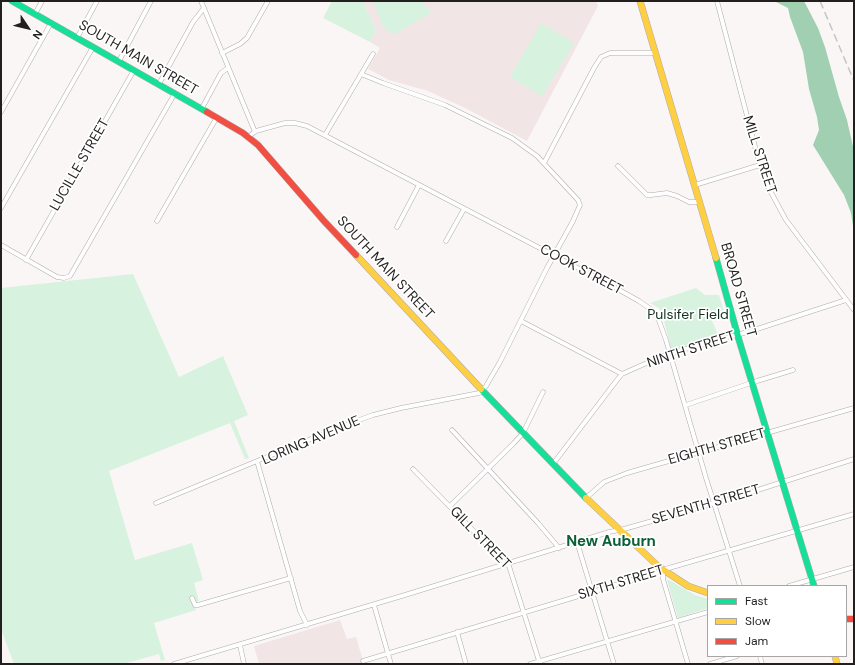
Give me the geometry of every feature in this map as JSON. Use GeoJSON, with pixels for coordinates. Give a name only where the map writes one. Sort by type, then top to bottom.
{"type":"FeatureCollection","features":[{"type":"Feature","properties":{"kind":"street","name":"SOUTH MAIN STREET"},"geometry":{"type":"LineString","coordinates":[[12,1],[202,108],[248,137],[272,160],[324,221],[482,391],[618,530],[663,570],[688,586],[707,593]]}},
{"type":"Feature","properties":{"kind":"street"},"geometry":{"type":"LineString","coordinates":[[35,14],[42,1]]}},
{"type":"Feature","properties":{"kind":"street"},"geometry":{"type":"LineString","coordinates":[[77,38],[97,1]]}},
{"type":"Feature","properties":{"kind":"street"},"geometry":{"type":"LineString","coordinates":[[119,61],[151,1]]}},
{"type":"Feature","properties":{"kind":"street"},"geometry":{"type":"LineString","coordinates":[[201,1],[255,132]]}},
{"type":"Feature","properties":{"kind":"street"},"geometry":{"type":"LineString","coordinates":[[222,53],[240,44],[247,38],[268,1]]}},
{"type":"Feature","properties":{"kind":"street","name":"BROAD STREET"},"geometry":{"type":"LineString","coordinates":[[640,1],[767,433],[813,583]]}},
{"type":"Feature","properties":{"kind":"street","name":"MILL STREET"},"geometry":{"type":"LineString","coordinates":[[717,1],[760,165],[772,198],[786,220],[854,310]]}},
{"type":"Feature","properties":{"kind":"street"},"geometry":{"type":"LineString","coordinates":[[159,84],[193,22],[204,8]]}},
{"type":"Feature","properties":{"kind":"street"},"geometry":{"type":"LineString","coordinates":[[1,112],[52,24]]}},
{"type":"Feature","properties":{"kind":"street"},"geometry":{"type":"LineString","coordinates":[[1,208],[93,47]]}},
{"type":"Feature","properties":{"kind":"street"},"geometry":{"type":"LineString","coordinates":[[544,164],[601,57],[610,53],[656,54]]}},
{"type":"Feature","properties":{"kind":"street"},"geometry":{"type":"LineString","coordinates":[[325,135],[373,54]]}},
{"type":"Feature","properties":{"kind":"street"},"geometry":{"type":"LineString","coordinates":[[202,108],[221,73],[228,68]]}},
{"type":"Feature","properties":{"kind":"street","name":"LUCILLE STREET"},"geometry":{"type":"LineString","coordinates":[[26,260],[134,70]]}},
{"type":"Feature","properties":{"kind":"street"},"geometry":{"type":"LineString","coordinates":[[361,74],[445,105],[520,143],[544,164],[578,200],[580,205],[576,216],[496,368],[482,391]]}},
{"type":"Feature","properties":{"kind":"street"},"geometry":{"type":"LineString","coordinates":[[1,246],[57,277],[68,278],[75,270],[175,93]]}},
{"type":"Feature","properties":{"kind":"street"},"geometry":{"type":"LineString","coordinates":[[158,222],[217,117]]}},
{"type":"Feature","properties":{"kind":"street","name":"COOK STREET"},"geometry":{"type":"LineString","coordinates":[[248,137],[255,132],[280,124],[295,123],[307,126],[614,287],[652,310],[660,321],[740,585]]}},
{"type":"Feature","properties":{"kind":"street"},"geometry":{"type":"LineString","coordinates":[[695,185],[760,165]]}},
{"type":"Feature","properties":{"kind":"street"},"geometry":{"type":"LineString","coordinates":[[618,166],[648,195],[666,193],[690,202],[700,202]]}},
{"type":"Feature","properties":{"kind":"street"},"geometry":{"type":"LineString","coordinates":[[398,227],[419,185]]}},
{"type":"Feature","properties":{"kind":"street"},"geometry":{"type":"LineString","coordinates":[[446,240],[464,209]]}},
{"type":"Feature","properties":{"kind":"street","name":"NINTH STREET"},"geometry":{"type":"LineString","coordinates":[[553,464],[622,374],[670,353],[738,334],[846,300]]}},
{"type":"Feature","properties":{"kind":"street"},"geometry":{"type":"LineString","coordinates":[[520,321],[622,374]]}},
{"type":"Feature","properties":{"kind":"street"},"geometry":{"type":"LineString","coordinates":[[686,405],[793,370]]}},
{"type":"Feature","properties":{"kind":"street","name":"LORING AVENUE"},"geometry":{"type":"LineString","coordinates":[[307,625],[300,611],[257,461],[373,415],[479,393],[482,391]]}},
{"type":"Feature","properties":{"kind":"street"},"geometry":{"type":"LineString","coordinates":[[450,506],[514,443],[522,432],[543,392]]}},
{"type":"Feature","properties":{"kind":"street","name":"EIGHTH STREET"},"geometry":{"type":"LineString","coordinates":[[586,498],[601,484],[610,479],[854,408]]}},
{"type":"Feature","properties":{"kind":"street"},"geometry":{"type":"LineString","coordinates":[[452,430],[538,523],[559,548]]}},
{"type":"Feature","properties":{"kind":"street","name":"SEVENTH STREET"},"geometry":{"type":"LineString","coordinates":[[174,664],[307,625],[609,532],[782,482],[854,459]]}},
{"type":"Feature","properties":{"kind":"street"},"geometry":{"type":"LineString","coordinates":[[156,503],[257,461]]}},
{"type":"Feature","properties":{"kind":"street","name":"GILL STREET"},"geometry":{"type":"LineString","coordinates":[[413,469],[509,566],[512,571],[539,663]]}},
{"type":"Feature","properties":{"kind":"street","name":"SIXTH STREET"},"geometry":{"type":"LineString","coordinates":[[363,661],[854,514]]}},
{"type":"Feature","properties":{"kind":"street"},"geometry":{"type":"LineString","coordinates":[[577,542],[614,664]]}},
{"type":"Feature","properties":{"kind":"street"},"geometry":{"type":"LineString","coordinates":[[797,585],[813,583],[854,567]]}},
{"type":"Feature","properties":{"kind":"street"},"geometry":{"type":"LineString","coordinates":[[663,570],[663,579],[688,664]]}},
{"type":"Feature","properties":{"kind":"street"},"geometry":{"type":"LineString","coordinates":[[192,598],[195,605],[198,605],[291,578]]}},
{"type":"Feature","properties":{"kind":"street"},"geometry":{"type":"LineString","coordinates":[[374,604],[391,664]]}},
{"type":"Feature","properties":{"kind":"street"},"geometry":{"type":"LineString","coordinates":[[530,664],[539,663],[607,641],[707,612]]}},
{"type":"Feature","properties":{"kind":"street"},"geometry":{"type":"LineString","coordinates":[[457,632],[466,664]]}},
{"type":"Feature","properties":{"kind":"street"},"geometry":{"type":"LineString","coordinates":[[240,645],[244,664]]}},
{"type":"Feature","properties":{"kind":"street"},"geometry":{"type":"LineString","coordinates":[[710,664],[733,657]]}},
{"type":"Feature","properties":{"kind":"shaded area"},"geometry":{"type":"Polygon","coordinates":[[[363,1],[596,1],[598,6],[527,141],[467,109],[428,91],[389,80],[368,69],[380,48],[370,42],[376,31],[363,1]]]}},
{"type":"Feature","properties":{"kind":"shaded area"},"geometry":{"type":"Polygon","coordinates":[[[774,1],[804,1],[818,28],[825,47],[847,120],[854,151],[854,232],[851,213],[844,195],[813,145],[819,130],[817,117],[809,89],[803,52],[788,8],[774,1]]]}},
{"type":"Feature","properties":{"kind":"shaded area"},"geometry":{"type":"Polygon","coordinates":[[[340,620],[347,639],[356,637],[364,664],[259,664],[254,646],[340,620]]]}},
{"type":"Feature","properties":{"kind":"green space"},"geometry":{"type":"Polygon","coordinates":[[[332,1],[363,1],[376,31],[370,42],[323,18],[332,1]]]}},
{"type":"Feature","properties":{"kind":"green space"},"geometry":{"type":"Polygon","coordinates":[[[373,1],[422,1],[431,13],[395,34],[383,27],[373,1]]]}},
{"type":"Feature","properties":{"kind":"green space"},"geometry":{"type":"Polygon","coordinates":[[[541,23],[574,43],[542,96],[510,77],[541,23]]]}},
{"type":"Feature","properties":{"kind":"green space"},"geometry":{"type":"Polygon","coordinates":[[[133,274],[179,377],[223,356],[248,415],[234,421],[249,458],[245,459],[230,423],[109,471],[135,560],[192,543],[203,580],[194,583],[199,601],[194,603],[196,610],[154,623],[165,660],[161,661],[159,654],[123,664],[14,664],[1,629],[1,288],[133,274]]]}},
{"type":"Feature","properties":{"kind":"green space","name":"Pulsifer Field"},"geometry":{"type":"Polygon","coordinates":[[[696,288],[705,295],[719,295],[724,312],[711,318],[719,337],[675,350],[671,348],[662,313],[659,308],[650,303],[696,288]]]}},
{"type":"Feature","properties":{"kind":"green space"},"geometry":{"type":"Polygon","coordinates":[[[667,580],[695,595],[707,599],[707,608],[678,618],[667,580]]]}},
{"type":"Feature","properties":{"kind":"railway"},"geometry":{"type":"LineString","coordinates":[[820,1],[854,81]]}},
{"type":"Feature","properties":{"kind":"traffic: fast"},"geometry":{"type":"LineString","coordinates":[[12,1],[207,112]]}},
{"type":"Feature","properties":{"kind":"traffic: fast"},"geometry":{"type":"LineString","coordinates":[[716,258],[739,340],[814,585]]}},
{"type":"Feature","properties":{"kind":"traffic: fast"},"geometry":{"type":"LineString","coordinates":[[481,389],[586,498]]}},
{"type":"Feature","properties":{"kind":"traffic: slow"},"geometry":{"type":"LineString","coordinates":[[640,1],[716,258]]}},
{"type":"Feature","properties":{"kind":"traffic: slow"},"geometry":{"type":"LineString","coordinates":[[356,255],[481,389]]}},
{"type":"Feature","properties":{"kind":"traffic: slow"},"geometry":{"type":"LineString","coordinates":[[586,498],[659,567],[688,586],[707,593]]}},
{"type":"Feature","properties":{"kind":"traffic: slow"},"geometry":{"type":"LineString","coordinates":[[835,657],[837,664]]}},
{"type":"Feature","properties":{"kind":"traffic: jam"},"geometry":{"type":"LineString","coordinates":[[207,112],[243,133],[258,145],[324,221],[356,255]]}},
{"type":"Feature","properties":{"kind":"traffic: jam"},"geometry":{"type":"LineString","coordinates":[[847,619],[854,619]]}},
{"type":"Feature","properties":{"kind":"district","name":"New Auburn"},"geometry":{"type":"Point","coordinates":[611,542]}}]}
